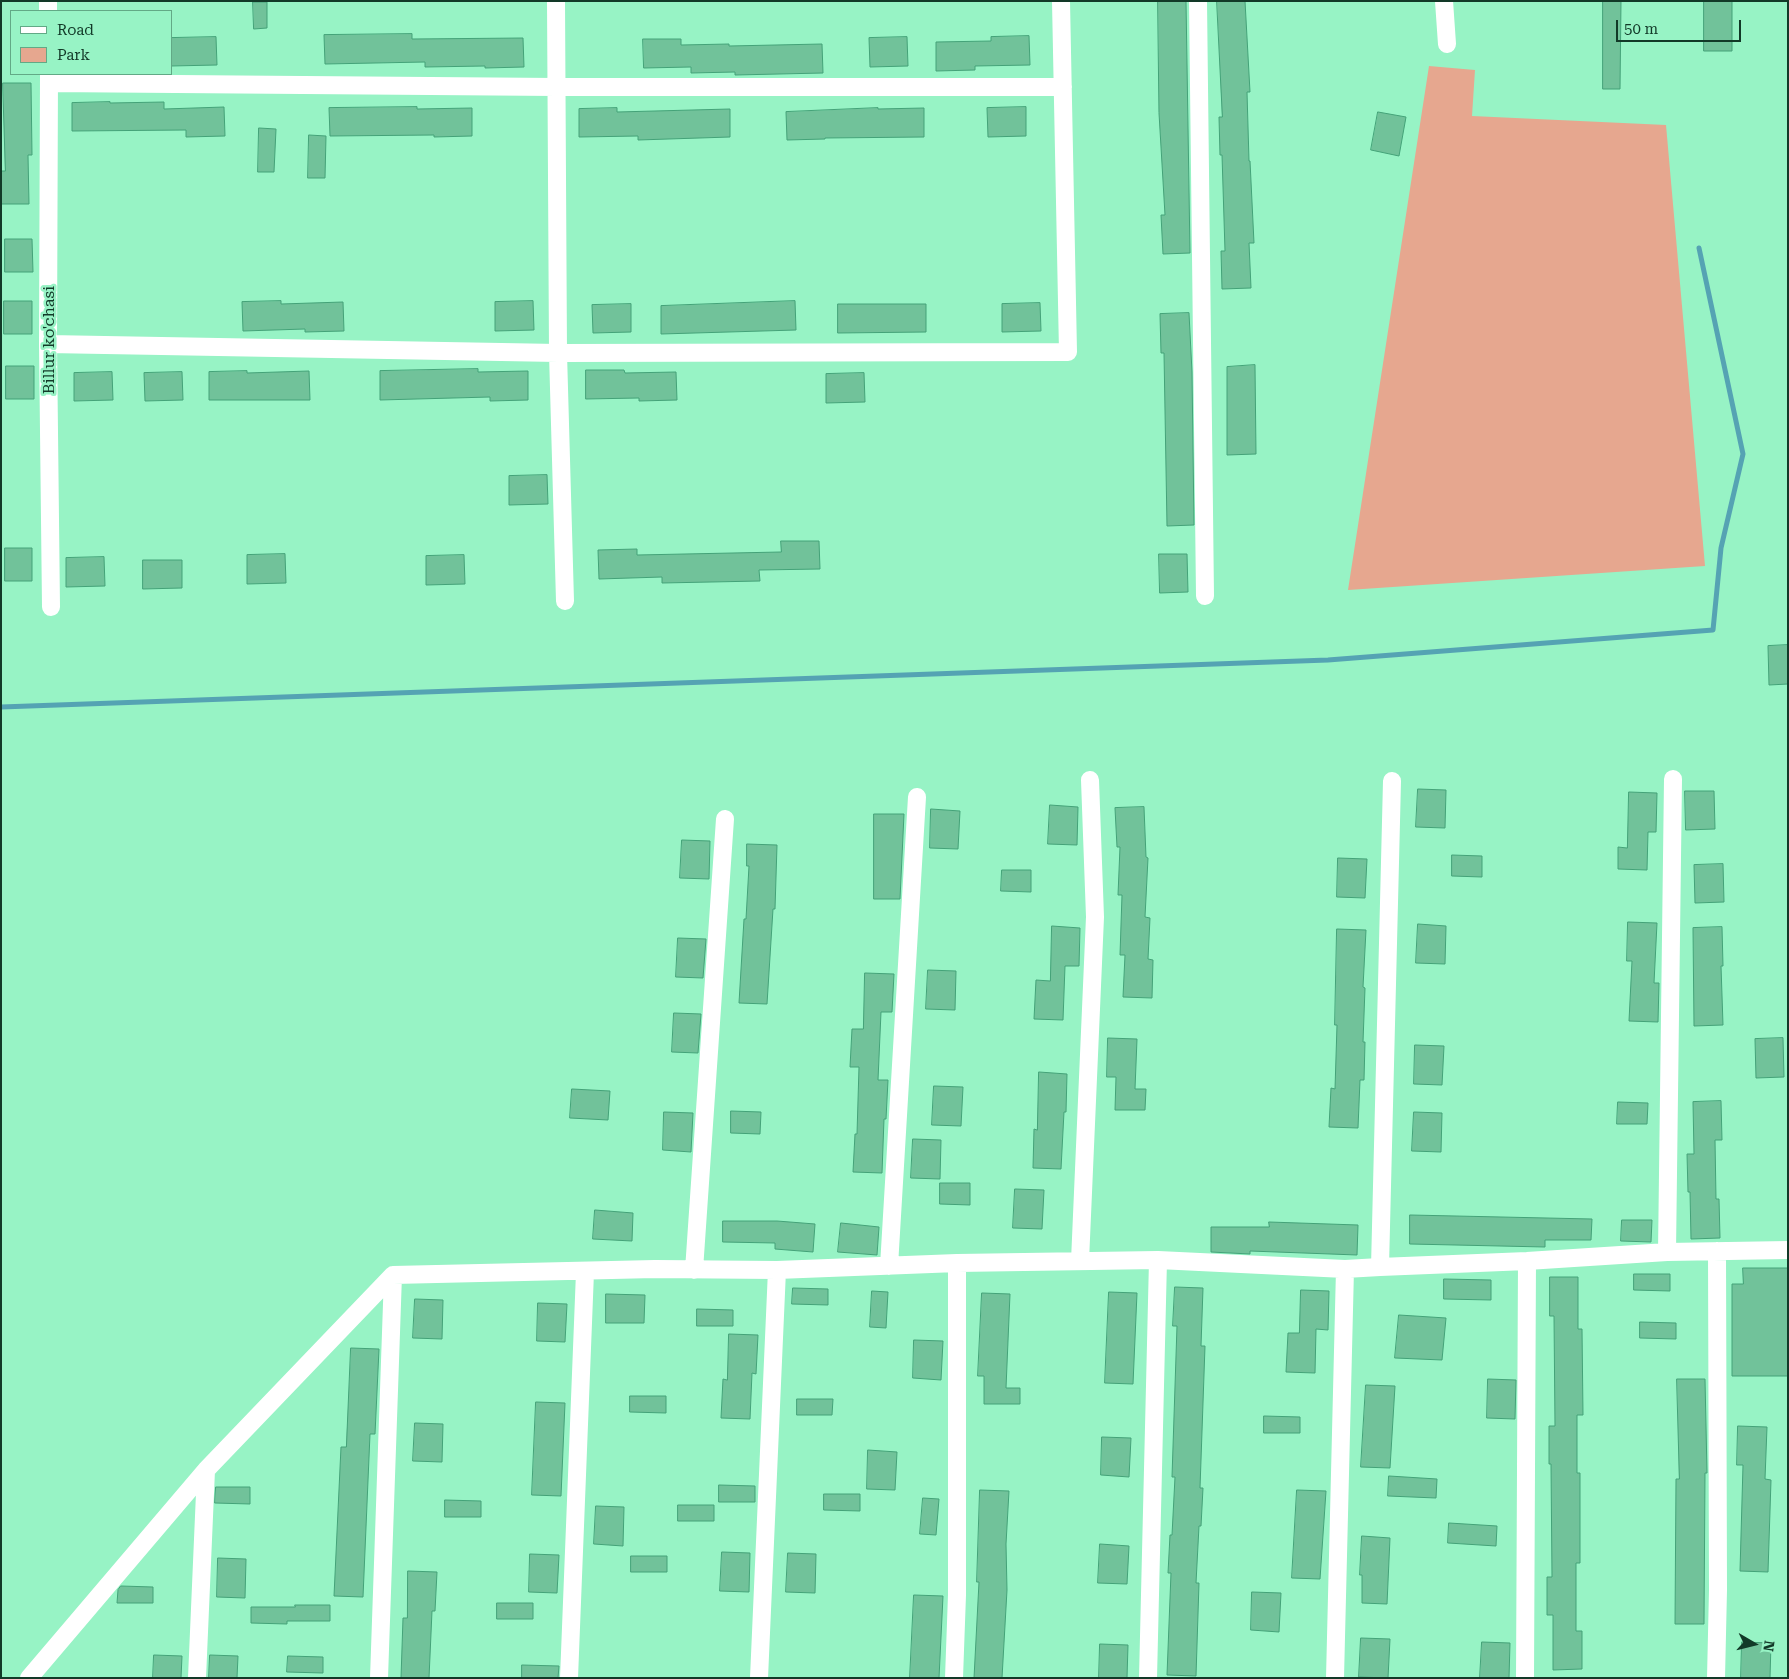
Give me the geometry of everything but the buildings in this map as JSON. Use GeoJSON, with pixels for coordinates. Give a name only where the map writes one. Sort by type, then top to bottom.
{"type":"FeatureCollection","features":[{"type":"Feature","properties":{"kind":"street"},"geometry":{"type":"LineString","coordinates":[[556,1],[558,353],[565,601]]}},
{"type":"Feature","properties":{"kind":"street"},"geometry":{"type":"LineString","coordinates":[[48,344],[558,353],[1068,352],[1061,1]]}},
{"type":"Feature","properties":{"kind":"street"},"geometry":{"type":"LineString","coordinates":[[1198,1],[1205,596]]}},
{"type":"Feature","properties":{"kind":"street"},"geometry":{"type":"LineString","coordinates":[[1444,1],[1447,44]]}},
{"type":"Feature","properties":{"kind":"street"},"geometry":{"type":"LineString","coordinates":[[49,78],[557,87],[1063,87]]}},
{"type":"Feature","properties":{"kind":"street","name":"Billur ko'chasi"},"geometry":{"type":"LineString","coordinates":[[49,78],[48,344],[51,607]]}},
{"type":"Feature","properties":{"kind":"street"},"geometry":{"type":"LineString","coordinates":[[1667,1252],[1673,779]]}},
{"type":"Feature","properties":{"kind":"street"},"geometry":{"type":"LineString","coordinates":[[1080,1261],[1094,917],[1090,780]]}},
{"type":"Feature","properties":{"kind":"street"},"geometry":{"type":"LineString","coordinates":[[1380,1266],[1392,781]]}},
{"type":"Feature","properties":{"kind":"street"},"geometry":{"type":"LineString","coordinates":[[889,1266],[917,797]]}},
{"type":"Feature","properties":{"kind":"street"},"geometry":{"type":"LineString","coordinates":[[694,1270],[725,819]]}},
{"type":"Feature","properties":{"kind":"street"},"geometry":{"type":"LineString","coordinates":[[29,1678],[206,1470],[393,1275],[655,1269],[777,1270],[958,1263],[1158,1260],[1345,1269],[1380,1266],[1527,1262],[1667,1252],[1788,1250]]}},
{"type":"Feature","properties":{"kind":"street"},"geometry":{"type":"LineString","coordinates":[[1716,1678],[1718,1590],[1717,1251]]}},
{"type":"Feature","properties":{"kind":"street"},"geometry":{"type":"LineString","coordinates":[[1148,1678],[1158,1260]]}},
{"type":"Feature","properties":{"kind":"street"},"geometry":{"type":"LineString","coordinates":[[1525,1678],[1527,1262]]}},
{"type":"Feature","properties":{"kind":"street"},"geometry":{"type":"LineString","coordinates":[[954,1678],[957,1595],[958,1263]]}},
{"type":"Feature","properties":{"kind":"street"},"geometry":{"type":"LineString","coordinates":[[1335,1678],[1345,1269]]}},
{"type":"Feature","properties":{"kind":"street"},"geometry":{"type":"LineString","coordinates":[[759,1678],[777,1270]]}},
{"type":"Feature","properties":{"kind":"street"},"geometry":{"type":"LineString","coordinates":[[569,1678],[585,1272]]}},
{"type":"Feature","properties":{"kind":"street"},"geometry":{"type":"LineString","coordinates":[[379,1678],[393,1275]]}},
{"type":"Feature","properties":{"kind":"street"},"geometry":{"type":"LineString","coordinates":[[196,1678],[206,1470]]}},
{"type":"Feature","properties":{"kind":"green space"},"geometry":{"type":"Polygon","coordinates":[[[1429,66],[1475,70],[1472,116],[1666,125],[1705,566],[1348,590],[1429,66]]]}},
{"type":"Feature","properties":{"kind":"waterway"},"geometry":{"type":"LineString","coordinates":[[1,707],[1328,660],[1713,630],[1721,548],[1743,454],[1699,248]]}}]}
